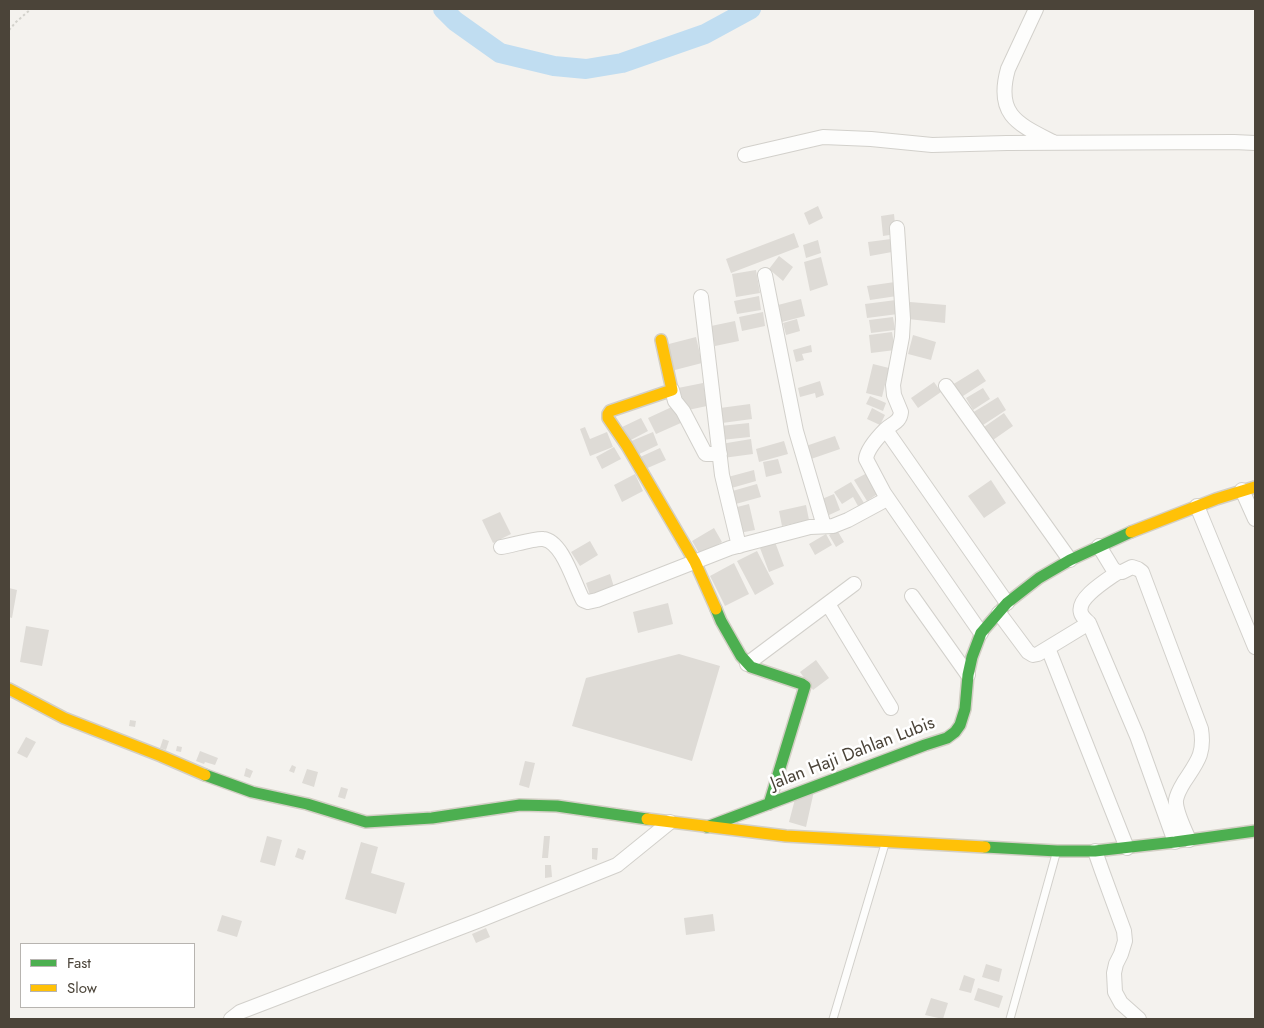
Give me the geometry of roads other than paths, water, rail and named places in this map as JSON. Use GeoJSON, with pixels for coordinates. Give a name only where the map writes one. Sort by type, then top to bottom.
{"type":"FeatureCollection","features":[{"type":"Feature","properties":{"kind":"main road"},"geometry":{"type":"LineString","coordinates":[[661,340],[672,390],[610,412],[608,418],[627,446],[695,562],[721,621],[741,656],[747,664],[805,686],[769,804]]}},
{"type":"Feature","properties":{"kind":"main road","name":"Jalan Haji Dahlan Lubis"},"geometry":{"type":"LineString","coordinates":[[707,827],[947,738],[960,725],[965,709],[972,656],[981,633],[1003,608],[1039,578],[1070,560],[1127,533],[1248,488]]}},
{"type":"Feature","properties":{"kind":"main road"},"geometry":{"type":"LineString","coordinates":[[9,688],[64,718],[208,776],[252,792],[307,804],[366,822],[432,818],[520,805],[556,806],[786,836],[1057,852],[1127,848],[1255,831]]}},
{"type":"Feature","properties":{"kind":"street"},"geometry":{"type":"LineString","coordinates":[[1036,9],[1008,70],[1004,96],[1008,111],[1012,117],[1031,131],[1056,144]]}},
{"type":"Feature","properties":{"kind":"street"},"geometry":{"type":"LineString","coordinates":[[744,155],[823,137],[871,139],[932,145],[1007,143],[1255,143]]}},
{"type":"Feature","properties":{"kind":"street"},"geometry":{"type":"LineString","coordinates":[[897,228],[903,319],[894,396],[901,414],[897,422],[886,430],[868,450],[866,459],[888,499],[981,633]]}},
{"type":"Feature","properties":{"kind":"street"},"geometry":{"type":"LineString","coordinates":[[765,274],[796,431],[824,526]]}},
{"type":"Feature","properties":{"kind":"street"},"geometry":{"type":"LineString","coordinates":[[701,297],[722,475],[739,546]]}},
{"type":"Feature","properties":{"kind":"street"},"geometry":{"type":"LineString","coordinates":[[946,386],[1070,560]]}},
{"type":"Feature","properties":{"kind":"street"},"geometry":{"type":"LineString","coordinates":[[672,390],[676,401],[705,453],[720,454]]}},
{"type":"Feature","properties":{"kind":"street"},"geometry":{"type":"LineString","coordinates":[[886,430],[1003,608],[1028,652],[1033,655],[1038,654],[1089,623]]}},
{"type":"Feature","properties":{"kind":"street"},"geometry":{"type":"LineString","coordinates":[[1248,488],[1255,519]]}},
{"type":"Feature","properties":{"kind":"street"},"geometry":{"type":"LineString","coordinates":[[501,548],[542,539],[552,542],[560,550],[583,600],[588,602],[730,548],[810,527],[833,526],[888,499]]}},
{"type":"Feature","properties":{"kind":"street"},"geometry":{"type":"LineString","coordinates":[[1197,506],[1255,647]]}},
{"type":"Feature","properties":{"kind":"street"},"geometry":{"type":"LineString","coordinates":[[1100,546],[1113,569],[1118,572]]}},
{"type":"Feature","properties":{"kind":"street"},"geometry":{"type":"LineString","coordinates":[[1132,567],[1142,572],[1201,729],[1203,741],[1201,754],[1176,798],[1182,841],[1089,623],[1080,611],[1083,602],[1092,592],[1118,572],[1132,567]]}},
{"type":"Feature","properties":{"kind":"street"},"geometry":{"type":"LineString","coordinates":[[747,664],[854,584]]}},
{"type":"Feature","properties":{"kind":"street"},"geometry":{"type":"LineString","coordinates":[[912,596],[968,675]]}},
{"type":"Feature","properties":{"kind":"street"},"geometry":{"type":"LineString","coordinates":[[828,604],[891,708]]}},
{"type":"Feature","properties":{"kind":"street"},"geometry":{"type":"LineString","coordinates":[[1048,648],[1127,848]]}},
{"type":"Feature","properties":{"kind":"street"},"geometry":{"type":"LineString","coordinates":[[231,1019],[240,1012],[471,924],[617,865],[670,822]]}},
{"type":"Feature","properties":{"kind":"street"},"geometry":{"type":"LineString","coordinates":[[1096,851],[1124,931],[1125,941],[1114,973],[1115,992],[1121,1003],[1139,1019]]}},
{"type":"Feature","properties":{"kind":"lane"},"geometry":{"type":"LineString","coordinates":[[833,1019],[886,842]]}},
{"type":"Feature","properties":{"kind":"lane"},"geometry":{"type":"LineString","coordinates":[[1010,1019],[1057,852]]}},
{"type":"Feature","properties":{"kind":"waterway"},"geometry":{"type":"LineString","coordinates":[[443,9],[455,21],[500,53],[554,66],[586,69],[622,63],[705,34],[751,9]]}}]}
